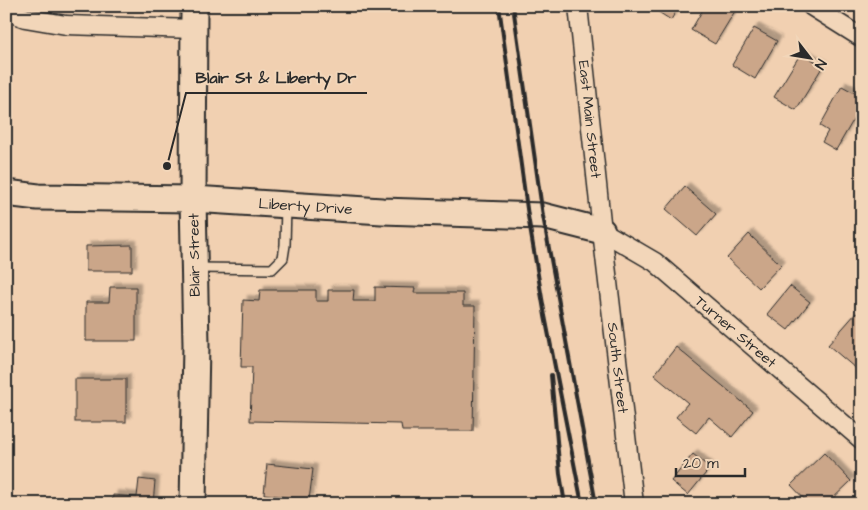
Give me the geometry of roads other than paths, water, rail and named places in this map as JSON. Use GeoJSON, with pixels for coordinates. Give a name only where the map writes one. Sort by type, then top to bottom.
{"type":"FeatureCollection","features":[{"type":"Feature","properties":{"kind":"street","name":"East Main Street"},"geometry":{"type":"LineString","coordinates":[[578,6],[602,231]]}},
{"type":"Feature","properties":{"kind":"street"},"geometry":{"type":"LineString","coordinates":[[811,6],[862,38]]}},
{"type":"Feature","properties":{"kind":"street"},"geometry":{"type":"LineString","coordinates":[[6,11],[25,18],[66,25],[194,18]]}},
{"type":"Feature","properties":{"kind":"street","name":"Blair Street"},"geometry":{"type":"LineString","coordinates":[[193,504],[196,345],[193,199],[194,18]]}},
{"type":"Feature","properties":{"kind":"street","name":"Liberty Drive"},"geometry":{"type":"LineString","coordinates":[[6,193],[38,197],[193,199],[382,211],[543,216],[602,231]]}},
{"type":"Feature","properties":{"kind":"street","name":"Turner Street"},"geometry":{"type":"LineString","coordinates":[[602,231],[655,262],[862,440]]}},
{"type":"Feature","properties":{"kind":"street","name":"South Street"},"geometry":{"type":"LineString","coordinates":[[602,231],[634,504]]}},
{"type":"Feature","properties":{"kind":"lane"},"geometry":{"type":"LineString","coordinates":[[194,268],[272,268],[283,258],[286,205]]}},
{"type":"Feature","properties":{"kind":"railway"},"geometry":{"type":"LineString","coordinates":[[499,6],[528,216],[545,316],[582,504]]}},
{"type":"Feature","properties":{"kind":"railway"},"geometry":{"type":"LineString","coordinates":[[513,6],[543,216],[596,504]]}},
{"type":"Feature","properties":{"kind":"railway"},"geometry":{"type":"LineString","coordinates":[[551,375],[560,474],[565,504]]}},
{"type":"Feature","properties":{"kind":"place","name":"Blair St & Liberty Dr"},"geometry":{"type":"Point","coordinates":[167,166]}}]}
